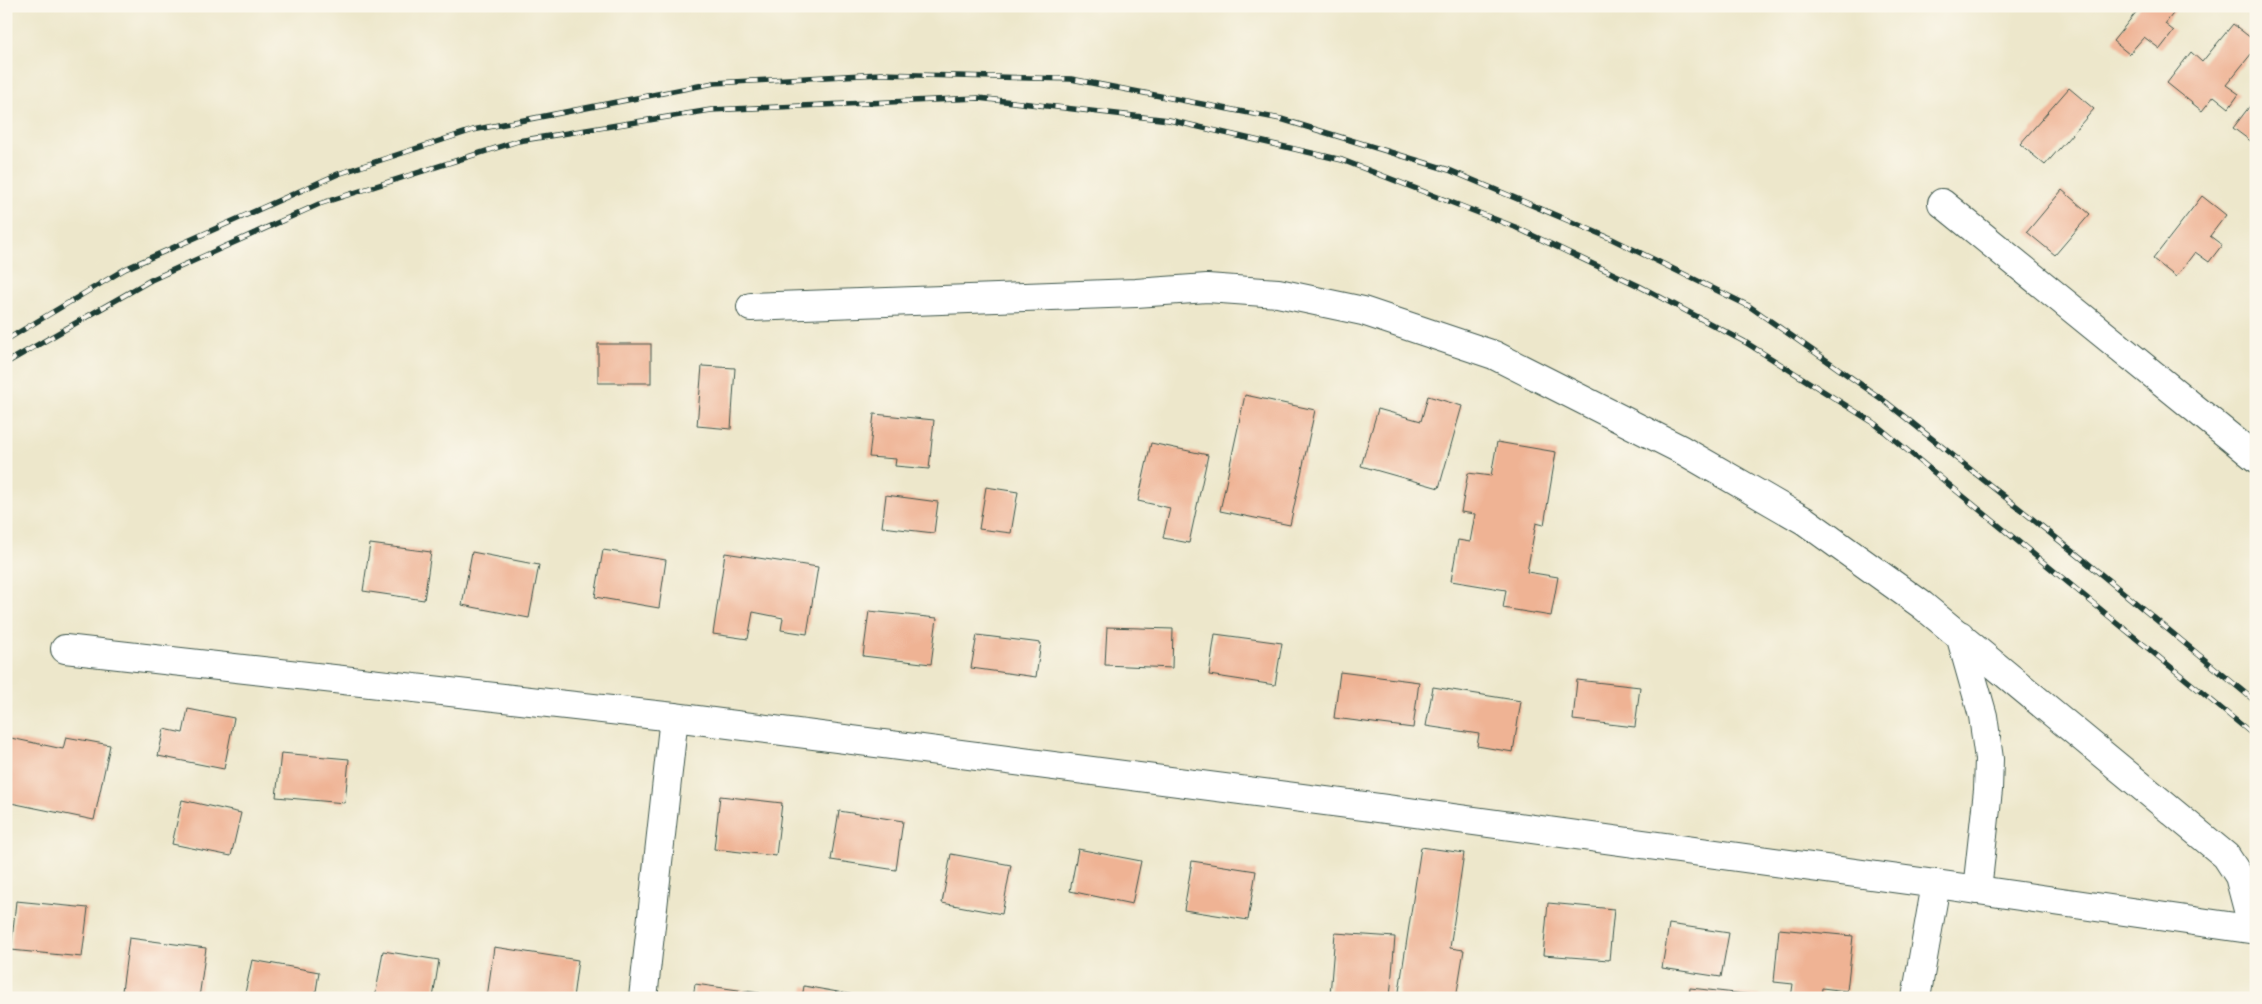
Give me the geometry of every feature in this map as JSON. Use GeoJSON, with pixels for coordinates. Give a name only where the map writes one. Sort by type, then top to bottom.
{"type":"FeatureCollection","features":[{"type":"Feature","properties":{"kind":"street"},"geometry":{"type":"LineString","coordinates":[[1942,203],[2256,458]]}},
{"type":"Feature","properties":{"kind":"street"},"geometry":{"type":"LineString","coordinates":[[65,649],[674,717],[1364,806],[2255,929],[2239,876],[2226,856],[1922,605],[1805,521],[1682,450],[1494,355],[1363,311],[1278,293],[1207,288],[1136,294],[751,307]]}},
{"type":"Feature","properties":{"kind":"street"},"geometry":{"type":"LineString","coordinates":[[1960,635],[1983,716],[1989,759],[1988,790],[1977,890]]}},
{"type":"Feature","properties":{"kind":"street"},"geometry":{"type":"LineString","coordinates":[[643,998],[674,717]]}},
{"type":"Feature","properties":{"kind":"street"},"geometry":{"type":"LineString","coordinates":[[1916,998],[1936,884]]}},
{"type":"Feature","properties":{"kind":"building"},"geometry":{"type":"Polygon","coordinates":[[[2141,6],[2179,6],[2165,24],[2174,31],[2160,49],[2144,37],[2129,54],[2113,41],[2141,6]]]}},
{"type":"Feature","properties":{"kind":"building"},"geometry":{"type":"Polygon","coordinates":[[[2233,24],[2256,42],[2256,48],[2226,85],[2239,94],[2229,108],[2214,96],[2202,111],[2167,83],[2191,52],[2202,62],[2233,24]]]}},
{"type":"Feature","properties":{"kind":"building"},"geometry":{"type":"Polygon","coordinates":[[[2069,88],[2094,109],[2045,165],[2020,144],[2069,88]]]}},
{"type":"Feature","properties":{"kind":"building"},"geometry":{"type":"Polygon","coordinates":[[[2256,98],[2256,145],[2233,128],[2256,98]]]}},
{"type":"Feature","properties":{"kind":"building"},"geometry":{"type":"Polygon","coordinates":[[[2062,190],[2090,214],[2055,255],[2027,232],[2062,190]]]}},
{"type":"Feature","properties":{"kind":"building"},"geometry":{"type":"Polygon","coordinates":[[[2202,196],[2226,215],[2210,236],[2222,245],[2209,262],[2195,252],[2176,277],[2153,259],[2202,196]]]}},
{"type":"Feature","properties":{"kind":"building"},"geometry":{"type":"Polygon","coordinates":[[[598,344],[651,344],[651,383],[598,383],[598,344]]]}},
{"type":"Feature","properties":{"kind":"building"},"geometry":{"type":"Polygon","coordinates":[[[702,366],[735,368],[731,429],[697,426],[702,366]]]}},
{"type":"Feature","properties":{"kind":"building"},"geometry":{"type":"Polygon","coordinates":[[[1245,395],[1315,410],[1290,525],[1220,511],[1245,395]]]}},
{"type":"Feature","properties":{"kind":"building"},"geometry":{"type":"Polygon","coordinates":[[[1428,396],[1462,406],[1439,488],[1361,466],[1378,409],[1421,421],[1428,396]]]}},
{"type":"Feature","properties":{"kind":"building"},"geometry":{"type":"Polygon","coordinates":[[[874,414],[934,420],[929,469],[895,466],[896,459],[869,457],[874,414]]]}},
{"type":"Feature","properties":{"kind":"building"},"geometry":{"type":"Polygon","coordinates":[[[1497,442],[1556,452],[1544,525],[1536,523],[1527,572],[1558,577],[1551,616],[1503,608],[1506,590],[1451,581],[1458,540],[1470,542],[1475,514],[1461,512],[1468,473],[1491,476],[1497,442]]]}},
{"type":"Feature","properties":{"kind":"building"},"geometry":{"type":"Polygon","coordinates":[[[1151,443],[1208,455],[1189,543],[1163,538],[1170,508],[1138,501],[1151,443]]]}},
{"type":"Feature","properties":{"kind":"building"},"geometry":{"type":"Polygon","coordinates":[[[986,487],[1018,492],[1011,533],[979,529],[986,487]]]}},
{"type":"Feature","properties":{"kind":"building"},"geometry":{"type":"Polygon","coordinates":[[[886,495],[938,502],[934,533],[882,527],[886,495]]]}},
{"type":"Feature","properties":{"kind":"building"},"geometry":{"type":"Polygon","coordinates":[[[370,544],[431,552],[424,600],[363,591],[370,544]]]}},
{"type":"Feature","properties":{"kind":"building"},"geometry":{"type":"Polygon","coordinates":[[[603,550],[666,560],[659,608],[595,597],[603,550]]]}},
{"type":"Feature","properties":{"kind":"building"},"geometry":{"type":"Polygon","coordinates":[[[472,552],[539,565],[529,618],[462,605],[472,552]]]}},
{"type":"Feature","properties":{"kind":"building"},"geometry":{"type":"Polygon","coordinates":[[[725,553],[818,567],[807,634],[781,630],[783,618],[753,612],[748,639],[713,634],[725,553]]]}},
{"type":"Feature","properties":{"kind":"building"},"geometry":{"type":"Polygon","coordinates":[[[869,611],[937,618],[931,664],[863,656],[869,611]]]}},
{"type":"Feature","properties":{"kind":"building"},"geometry":{"type":"Polygon","coordinates":[[[1107,627],[1173,629],[1172,668],[1105,665],[1107,627]]]}},
{"type":"Feature","properties":{"kind":"building"},"geometry":{"type":"Polygon","coordinates":[[[1215,634],[1282,643],[1275,685],[1209,675],[1215,634]]]}},
{"type":"Feature","properties":{"kind":"building"},"geometry":{"type":"Polygon","coordinates":[[[977,635],[1041,643],[1036,677],[971,668],[977,635]]]}},
{"type":"Feature","properties":{"kind":"building"},"geometry":{"type":"Polygon","coordinates":[[[1340,672],[1419,682],[1413,728],[1334,718],[1340,672]]]}},
{"type":"Feature","properties":{"kind":"building"},"geometry":{"type":"Polygon","coordinates":[[[1577,680],[1640,687],[1635,727],[1573,720],[1577,680]]]}},
{"type":"Feature","properties":{"kind":"building"},"geometry":{"type":"Polygon","coordinates":[[[1433,687],[1521,701],[1513,752],[1477,746],[1479,734],[1426,726],[1433,687]]]}},
{"type":"Feature","properties":{"kind":"building"},"geometry":{"type":"Polygon","coordinates":[[[188,709],[234,718],[224,769],[158,756],[164,729],[183,733],[188,709]]]}},
{"type":"Feature","properties":{"kind":"building"},"geometry":{"type":"Polygon","coordinates":[[[6,737],[63,749],[66,737],[110,745],[94,820],[6,802],[6,737]]]}},
{"type":"Feature","properties":{"kind":"building"},"geometry":{"type":"Polygon","coordinates":[[[281,753],[349,759],[345,803],[276,797],[281,753]]]}},
{"type":"Feature","properties":{"kind":"building"},"geometry":{"type":"Polygon","coordinates":[[[720,796],[782,803],[776,856],[714,849],[720,796]]]}},
{"type":"Feature","properties":{"kind":"building"},"geometry":{"type":"Polygon","coordinates":[[[182,800],[241,813],[231,856],[172,844],[182,800]]]}},
{"type":"Feature","properties":{"kind":"building"},"geometry":{"type":"Polygon","coordinates":[[[839,811],[903,821],[896,870],[831,860],[839,811]]]}},
{"type":"Feature","properties":{"kind":"building"},"geometry":{"type":"Polygon","coordinates":[[[1421,847],[1464,853],[1450,948],[1464,950],[1456,998],[1398,998],[1421,847]]]}},
{"type":"Feature","properties":{"kind":"building"},"geometry":{"type":"Polygon","coordinates":[[[1078,849],[1141,861],[1132,904],[1070,891],[1078,849]]]}},
{"type":"Feature","properties":{"kind":"building"},"geometry":{"type":"Polygon","coordinates":[[[951,854],[1011,865],[1002,914],[942,903],[951,854]]]}},
{"type":"Feature","properties":{"kind":"building"},"geometry":{"type":"Polygon","coordinates":[[[1192,861],[1256,871],[1248,920],[1184,910],[1192,861]]]}},
{"type":"Feature","properties":{"kind":"building"},"geometry":{"type":"Polygon","coordinates":[[[16,901],[88,908],[82,957],[11,950],[16,901]]]}},
{"type":"Feature","properties":{"kind":"building"},"geometry":{"type":"Polygon","coordinates":[[[1548,903],[1614,909],[1609,960],[1543,955],[1548,903]]]}},
{"type":"Feature","properties":{"kind":"building"},"geometry":{"type":"Polygon","coordinates":[[[1669,924],[1729,933],[1721,977],[1662,968],[1669,924]]]}},
{"type":"Feature","properties":{"kind":"building"},"geometry":{"type":"Polygon","coordinates":[[[1779,929],[1853,936],[1847,991],[1822,988],[1821,998],[1791,998],[1793,984],[1774,982],[1779,929]]]}},
{"type":"Feature","properties":{"kind":"building"},"geometry":{"type":"Polygon","coordinates":[[[1335,933],[1395,937],[1390,998],[1330,995],[1335,933]]]}},
{"type":"Feature","properties":{"kind":"building"},"geometry":{"type":"Polygon","coordinates":[[[129,938],[206,948],[199,998],[169,998],[122,991],[129,938]]]}},
{"type":"Feature","properties":{"kind":"building"},"geometry":{"type":"Polygon","coordinates":[[[494,947],[578,960],[573,998],[487,998],[494,947]]]}},
{"type":"Feature","properties":{"kind":"building"},"geometry":{"type":"Polygon","coordinates":[[[383,951],[439,960],[433,998],[375,998],[383,951]]]}},
{"type":"Feature","properties":{"kind":"building"},"geometry":{"type":"Polygon","coordinates":[[[252,960],[319,972],[315,998],[244,998],[252,960]]]}},
{"type":"Feature","properties":{"kind":"building"},"geometry":{"type":"Polygon","coordinates":[[[695,984],[760,993],[760,998],[693,998],[695,984]]]}},
{"type":"Feature","properties":{"kind":"building"},"geometry":{"type":"Polygon","coordinates":[[[804,986],[866,997],[866,998],[802,998],[804,986]]]}},
{"type":"Feature","properties":{"kind":"building"},"geometry":{"type":"Polygon","coordinates":[[[1690,988],[1763,996],[1763,998],[1689,998],[1690,988]]]}},
{"type":"Feature","properties":{"kind":"railway"},"geometry":{"type":"LineString","coordinates":[[6,340],[125,269],[338,174],[473,130],[714,83],[881,74],[1071,79],[1281,119],[1449,170],[1612,239],[1749,306],[1886,402],[2085,561],[2256,702]]}},
{"type":"Feature","properties":{"kind":"railway"},"geometry":{"type":"LineString","coordinates":[[6,363],[151,280],[319,204],[518,141],[711,110],[978,98],[1169,120],[1342,160],[1515,227],[1639,286],[1745,342],[1874,423],[2256,737]]}}]}
